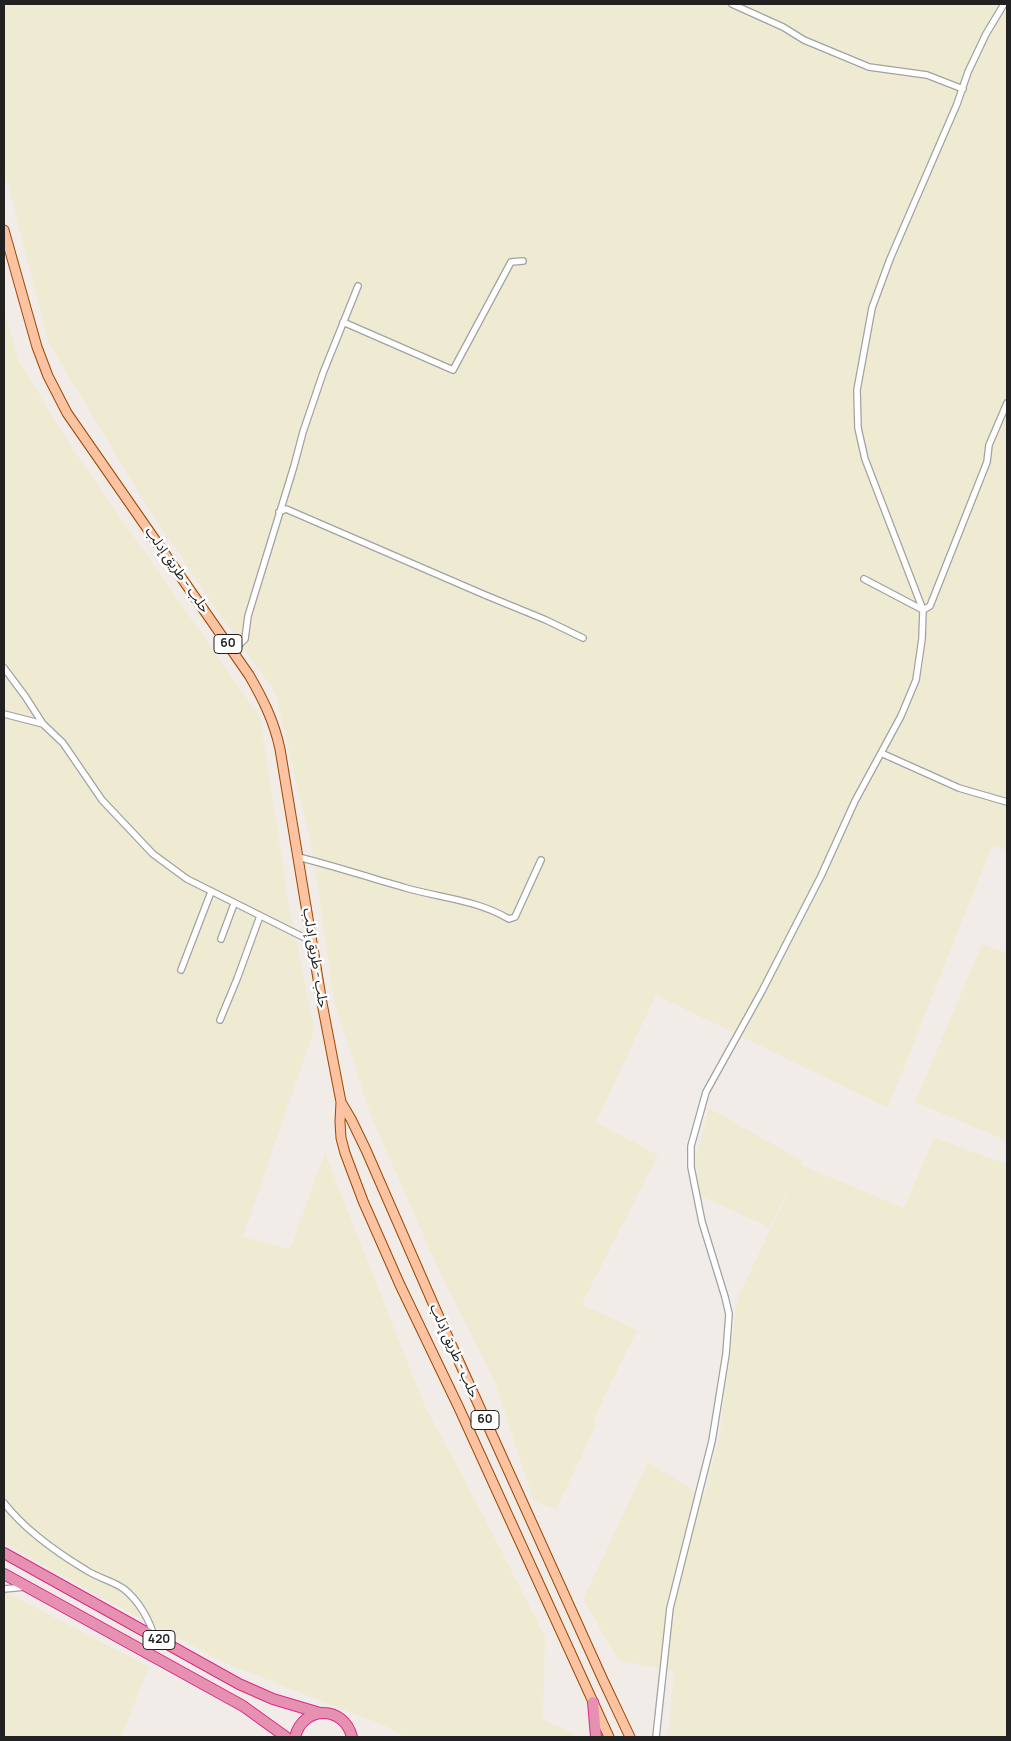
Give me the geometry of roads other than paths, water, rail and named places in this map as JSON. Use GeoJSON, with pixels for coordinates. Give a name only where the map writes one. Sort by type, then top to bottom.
{"type":"FeatureCollection","features":[{"type":"Feature","properties":{"kind":"highway","name":"420"},"geometry":{"type":"LineString","coordinates":[[4,1553],[252,1690],[281,1702],[320,1713]]}},
{"type":"Feature","properties":{"kind":"highway","name":"420"},"geometry":{"type":"LineString","coordinates":[[4,1574],[243,1706],[286,1737]]}},
{"type":"Feature","properties":{"kind":"highway"},"geometry":{"type":"LineString","coordinates":[[593,1702],[596,1737]]}},
{"type":"Feature","properties":{"kind":"highway"},"geometry":{"type":"LineString","coordinates":[[295,1737],[305,1720],[320,1713],[336,1716],[351,1732],[359,1737]]}},
{"type":"Feature","properties":{"kind":"main road","name":"حلب - طريق إدلب"},"geometry":{"type":"LineString","coordinates":[[4,230],[37,347],[48,376],[67,413],[249,675],[262,696],[275,726],[341,1102],[341,1138],[363,1201],[609,1737]]}},
{"type":"Feature","properties":{"kind":"main road","name":"حلب - طريق إدلب"},"geometry":{"type":"LineString","coordinates":[[341,1102],[366,1150],[442,1324],[630,1737]]}},
{"type":"Feature","properties":{"kind":"main road"},"geometry":{"type":"LineString","coordinates":[[593,1702],[609,1693]]}},
{"type":"Feature","properties":{"kind":"street"},"geometry":{"type":"LineString","coordinates":[[732,4],[783,27],[804,40],[869,67],[927,75],[963,89]]}},
{"type":"Feature","properties":{"kind":"street"},"geometry":{"type":"LineString","coordinates":[[656,1737],[670,1608],[712,1441],[726,1354],[729,1314],[702,1222],[691,1167],[691,1146],[706,1092],[762,991],[901,716],[916,680],[922,639],[923,610],[865,459],[858,428],[857,390],[872,308],[890,259],[986,34],[1004,4]]}},
{"type":"Feature","properties":{"kind":"street"},"geometry":{"type":"LineString","coordinates":[[343,322],[453,370],[511,262],[523,261]]}},
{"type":"Feature","properties":{"kind":"street"},"geometry":{"type":"LineString","coordinates":[[233,651],[245,639],[248,616],[320,381],[358,286]]}},
{"type":"Feature","properties":{"kind":"street"},"geometry":{"type":"LineString","coordinates":[[923,610],[930,606],[987,462],[990,445],[1007,403]]}},
{"type":"Feature","properties":{"kind":"street"},"geometry":{"type":"LineString","coordinates":[[279,512],[286,509],[546,620],[583,638]]}},
{"type":"Feature","properties":{"kind":"street"},"geometry":{"type":"LineString","coordinates":[[864,579],[923,610]]}},
{"type":"Feature","properties":{"kind":"street"},"geometry":{"type":"LineString","coordinates":[[4,668],[43,724],[63,743],[113,813],[154,854],[186,879],[303,937],[312,937]]}},
{"type":"Feature","properties":{"kind":"street"},"geometry":{"type":"LineString","coordinates":[[4,714],[43,724]]}},
{"type":"Feature","properties":{"kind":"street"},"geometry":{"type":"LineString","coordinates":[[881,753],[959,788],[1007,802]]}},
{"type":"Feature","properties":{"kind":"street"},"geometry":{"type":"LineString","coordinates":[[298,857],[407,888],[471,903],[509,918],[515,917],[541,860]]}},
{"type":"Feature","properties":{"kind":"street"},"geometry":{"type":"LineString","coordinates":[[181,970],[211,892]]}},
{"type":"Feature","properties":{"kind":"street"},"geometry":{"type":"LineString","coordinates":[[221,939],[234,904]]}},
{"type":"Feature","properties":{"kind":"street"},"geometry":{"type":"LineString","coordinates":[[220,1020],[238,979],[260,916]]}},
{"type":"Feature","properties":{"kind":"street"},"geometry":{"type":"LineString","coordinates":[[4,1503],[13,1515],[44,1542],[87,1571],[124,1589],[146,1614],[154,1637]]}},
{"type":"Feature","properties":{"kind":"street"},"geometry":{"type":"LineString","coordinates":[[4,1589],[26,1586]]}}]}
